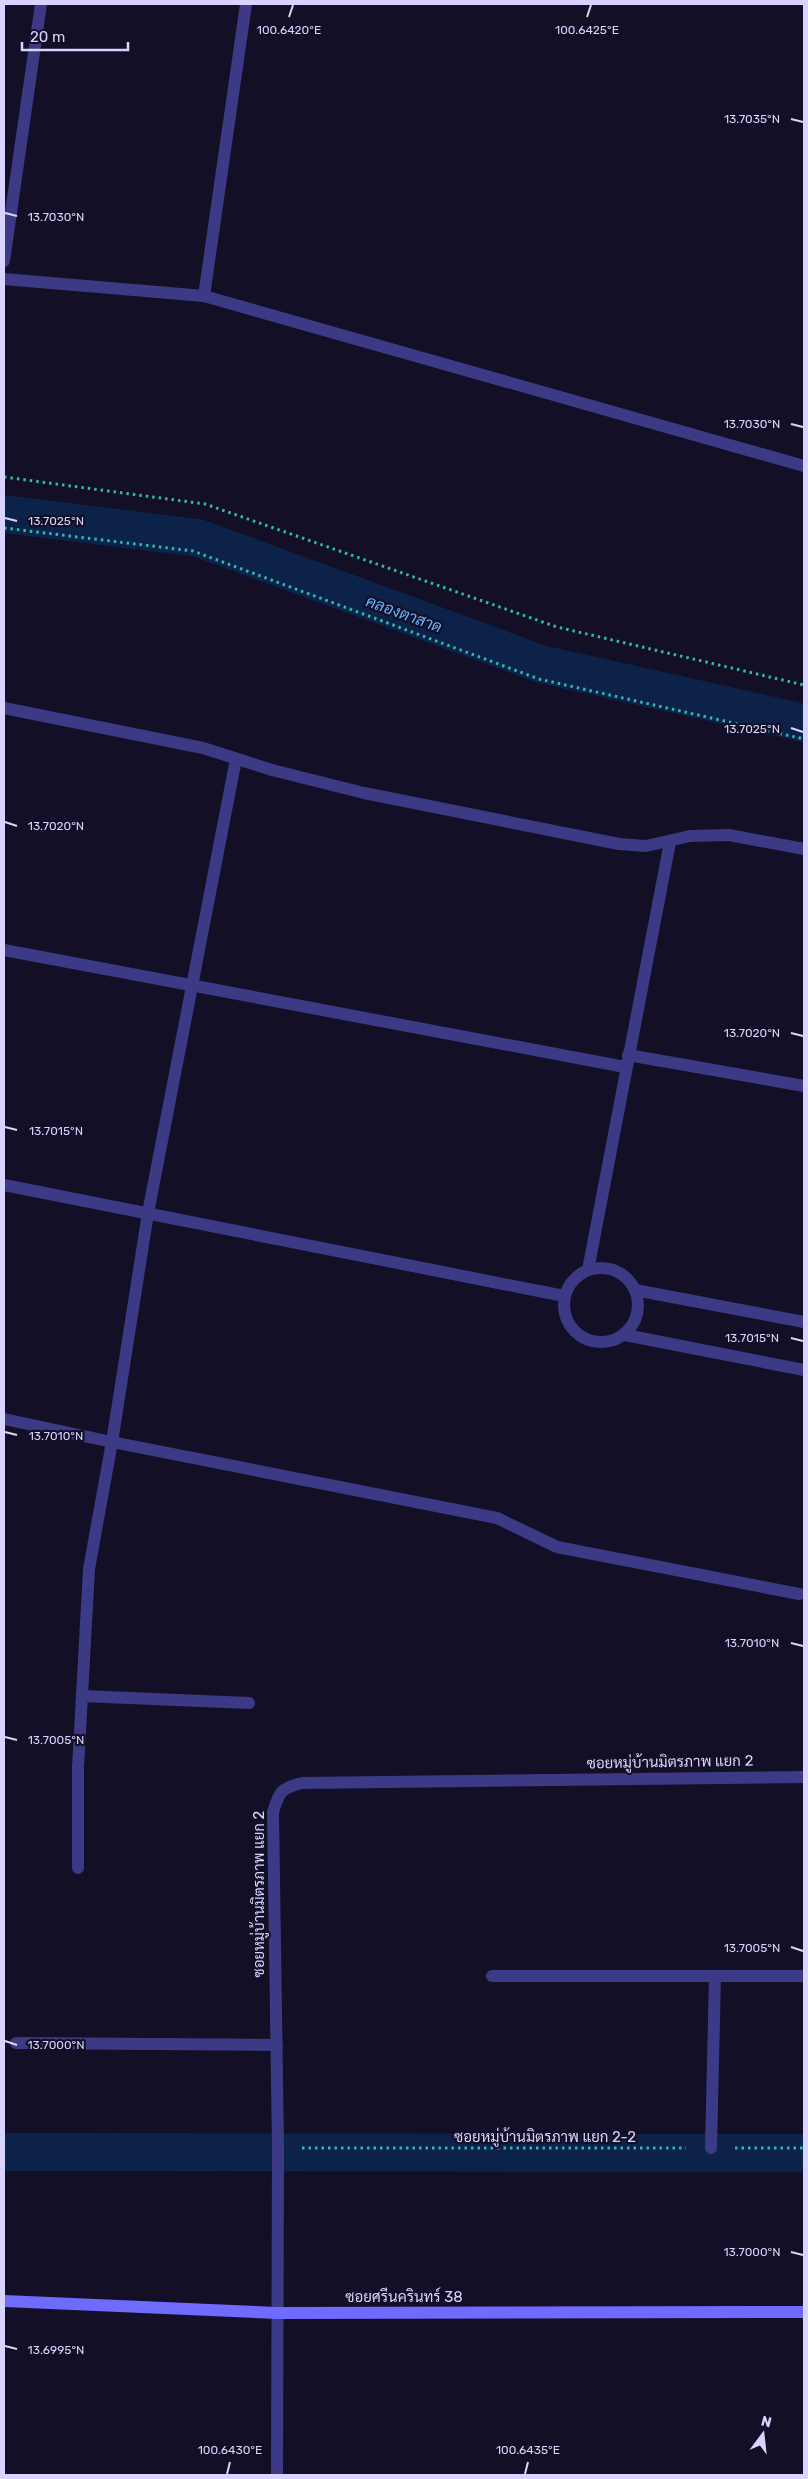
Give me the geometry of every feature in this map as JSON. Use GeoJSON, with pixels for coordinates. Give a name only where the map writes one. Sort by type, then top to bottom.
{"type":"FeatureCollection","features":[{"type":"Feature","properties":{"kind":"street"},"geometry":{"type":"LineString","coordinates":[[4,261],[41,4]]}},
{"type":"Feature","properties":{"kind":"street"},"geometry":{"type":"LineString","coordinates":[[204,296],[246,4]]}},
{"type":"Feature","properties":{"kind":"street"},"geometry":{"type":"LineString","coordinates":[[4,279],[204,296],[804,466]]}},
{"type":"Feature","properties":{"kind":"street"},"geometry":{"type":"LineString","coordinates":[[4,708],[185,744],[364,792],[619,844],[646,846],[690,836],[729,836],[804,849]]}},
{"type":"Feature","properties":{"kind":"street"},"geometry":{"type":"LineString","coordinates":[[78,1868],[78,1767],[89,1568],[112,1442],[148,1213],[236,759]]}},
{"type":"Feature","properties":{"kind":"street"},"geometry":{"type":"LineString","coordinates":[[588,1270],[670,842]]}},
{"type":"Feature","properties":{"kind":"street"},"geometry":{"type":"LineString","coordinates":[[4,950],[627,1061],[804,1086]]}},
{"type":"Feature","properties":{"kind":"street"},"geometry":{"type":"LineString","coordinates":[[4,1185],[564,1296]]}},
{"type":"Feature","properties":{"kind":"street"},"geometry":{"type":"LineString","coordinates":[[601,1268],[615,1270],[627,1279],[635,1290],[638,1306],[635,1322],[624,1335],[610,1342],[595,1343],[580,1337],[569,1326],[563,1312],[564,1296],[577,1276],[588,1270],[601,1268]]}},
{"type":"Feature","properties":{"kind":"street"},"geometry":{"type":"LineString","coordinates":[[635,1290],[804,1322]]}},
{"type":"Feature","properties":{"kind":"street"},"geometry":{"type":"LineString","coordinates":[[624,1335],[804,1370]]}},
{"type":"Feature","properties":{"kind":"street"},"geometry":{"type":"LineString","coordinates":[[4,1419],[497,1518],[557,1547],[800,1594]]}},
{"type":"Feature","properties":{"kind":"street"},"geometry":{"type":"LineString","coordinates":[[82,1696],[249,1703]]}},
{"type":"Feature","properties":{"kind":"street","name":"ซอยหมู่บ้านมิตรภาพ แยก 2"},"geometry":{"type":"LineString","coordinates":[[278,2475],[277,2045],[273,1812],[278,1795],[287,1787],[302,1783],[804,1777]]}},
{"type":"Feature","properties":{"kind":"street"},"geometry":{"type":"LineString","coordinates":[[492,1976],[804,1976]]}},
{"type":"Feature","properties":{"kind":"street"},"geometry":{"type":"LineString","coordinates":[[711,2148],[715,1976]]}},
{"type":"Feature","properties":{"kind":"street"},"geometry":{"type":"LineString","coordinates":[[16,2043],[277,2045]]}},
{"type":"Feature","properties":{"kind":"street","name":"ซอยศรีนครินทร์ 38"},"geometry":{"type":"LineString","coordinates":[[4,2301],[277,2313],[804,2312]]}},
{"type":"Feature","properties":{"kind":"path"},"geometry":{"type":"LineString","coordinates":[[4,477],[205,504],[557,627],[804,685]]}},
{"type":"Feature","properties":{"kind":"path"},"geometry":{"type":"LineString","coordinates":[[4,528],[193,551],[539,679],[804,739]]}},
{"type":"Feature","properties":{"kind":"path","name":"ซอยหมู่บ้านมิตรภาพ แยก 2-2"},"geometry":{"type":"LineString","coordinates":[[296,2148],[804,2148]]}},
{"type":"Feature","properties":{"kind":"waterway","name":"คลองตาสาด"},"geometry":{"type":"LineString","coordinates":[[4,514],[198,538],[541,664],[804,723]]}},
{"type":"Feature","properties":{"kind":"waterway"},"geometry":{"type":"LineString","coordinates":[[4,2152],[804,2153]]}}]}
